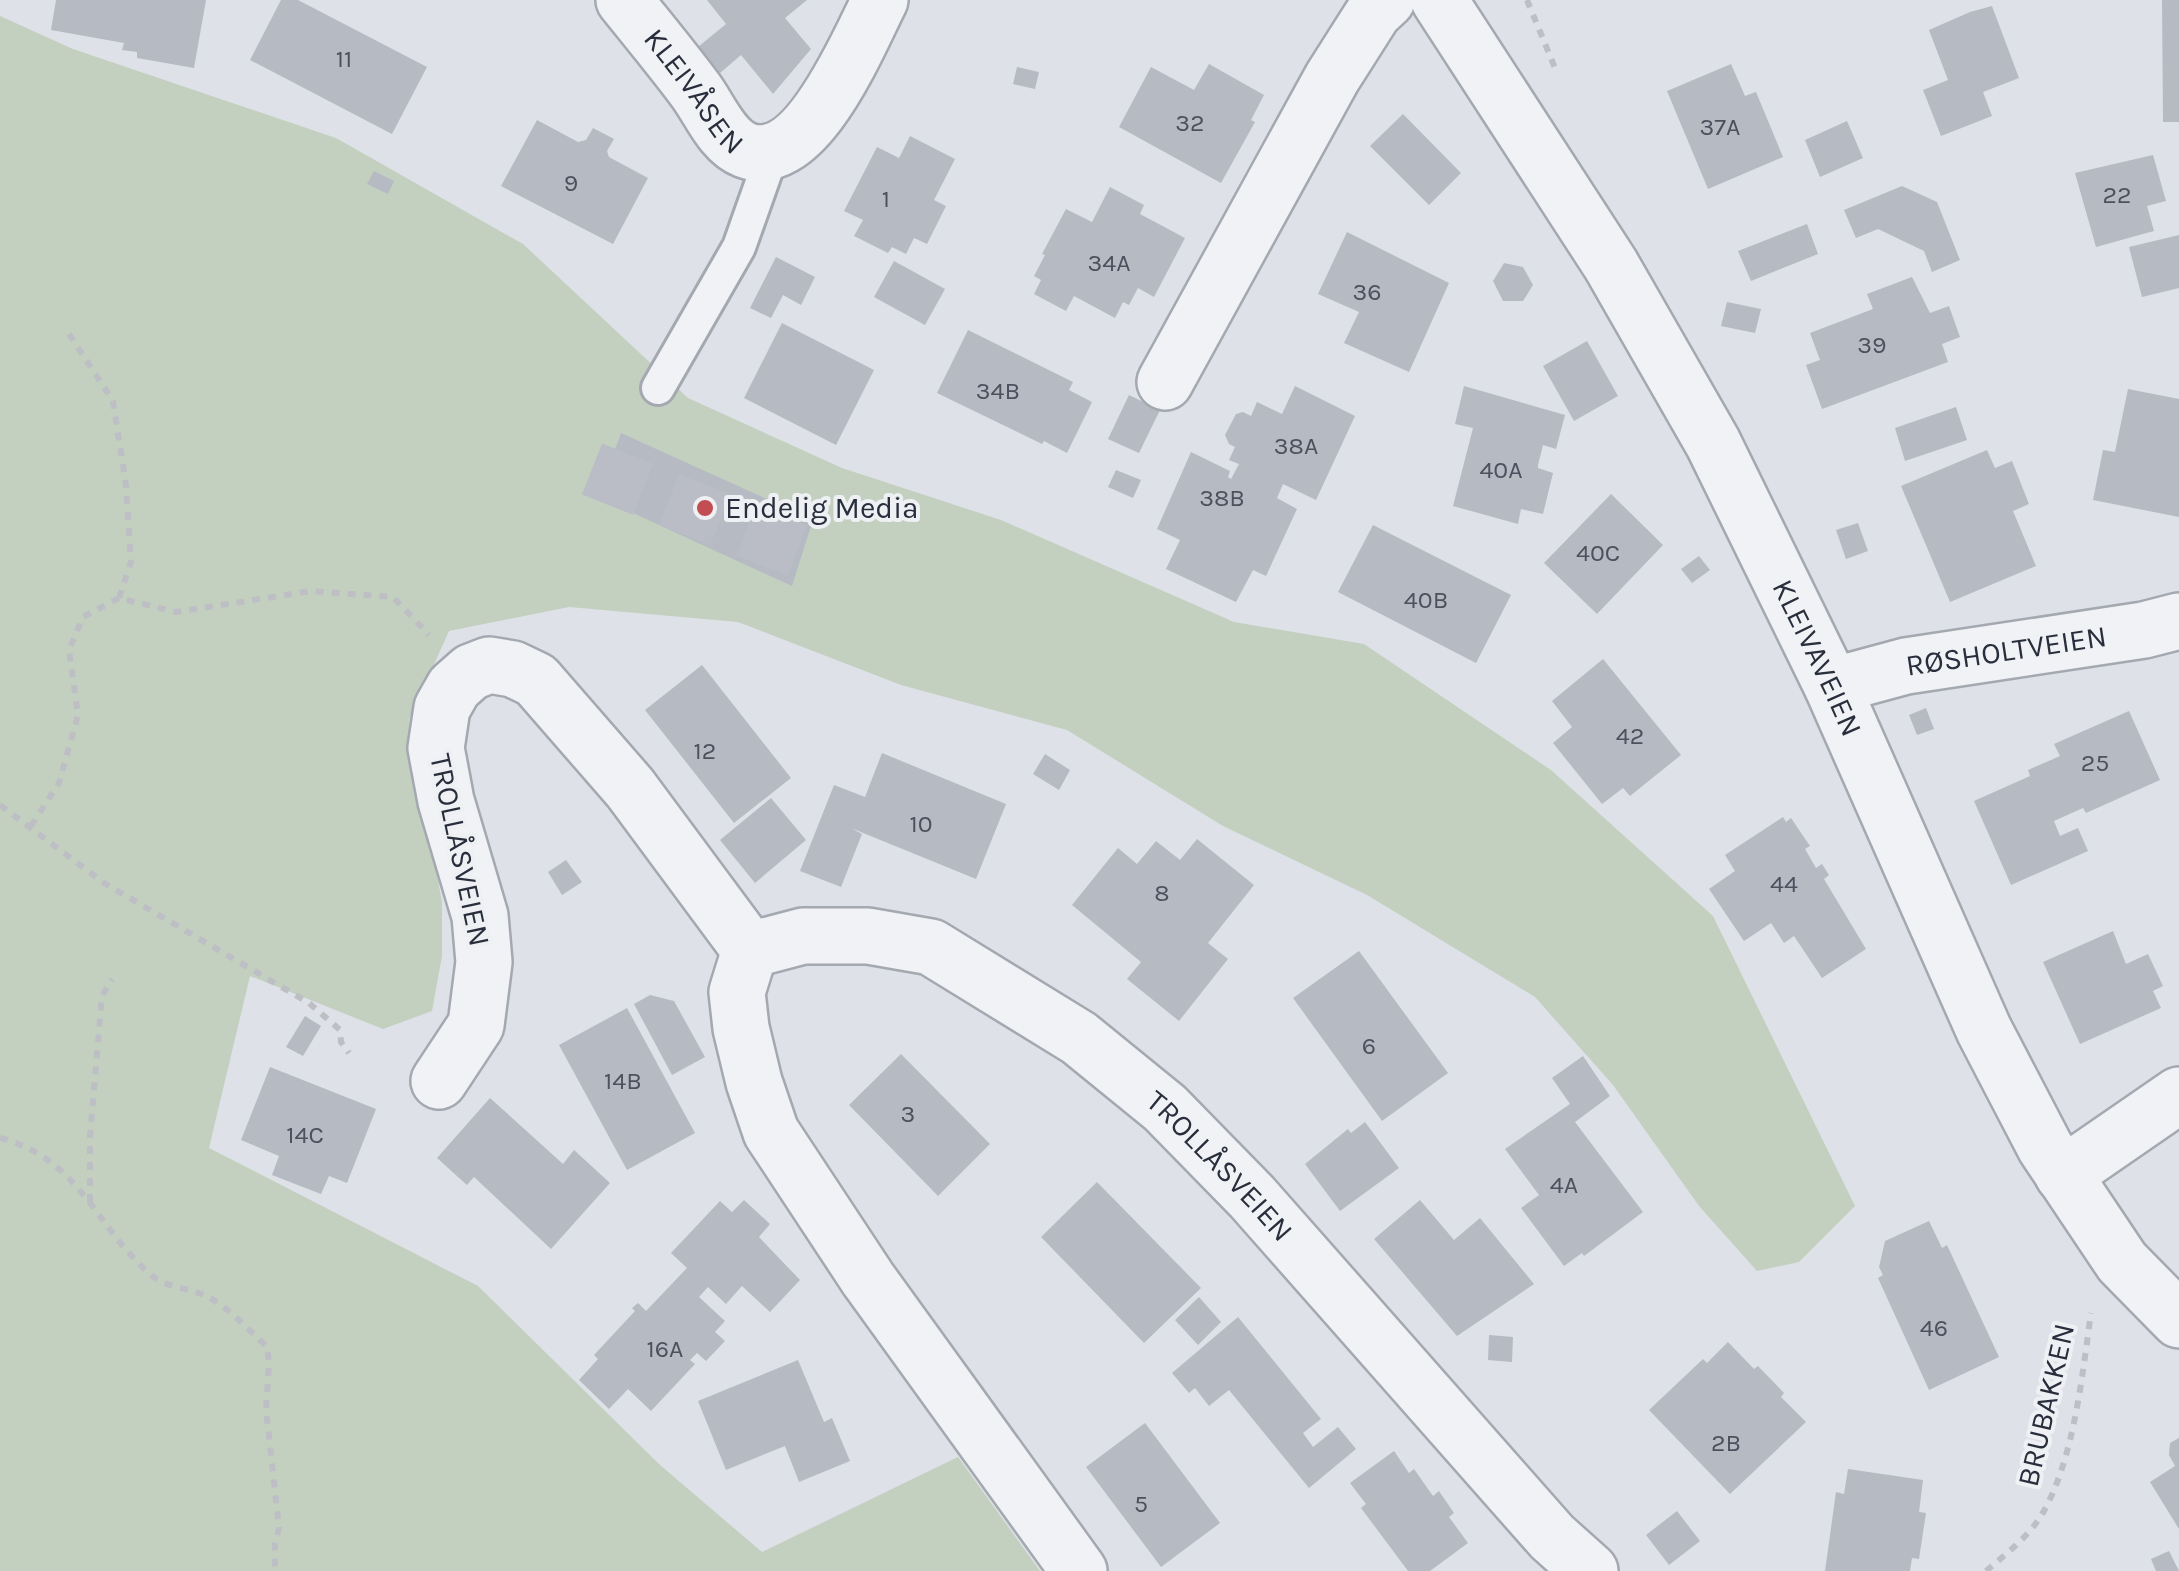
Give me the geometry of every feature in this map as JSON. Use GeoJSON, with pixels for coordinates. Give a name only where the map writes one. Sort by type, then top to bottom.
{"type":"FeatureCollection","features":[{"type":"Feature","properties":{"kind":"street","name":"KLEIVÅSEN"},"geometry":{"type":"LineString","coordinates":[[624,0],[724,132],[746,150],[773,151],[800,138],[833,92],[880,0]]}},
{"type":"Feature","properties":{"kind":"street"},"geometry":{"type":"LineString","coordinates":[[1165,382],[1332,78],[1374,12],[1387,0]]}},
{"type":"Feature","properties":{"kind":"street","name":"KLEIVAVEIEN"},"geometry":{"type":"LineString","coordinates":[[1438,0],[1630,298],[1713,443],[1832,686],[1984,1030],[2044,1147],[2122,1262],[2179,1320]]}},
{"type":"Feature","properties":{"kind":"street","name":"RØSHOLTVEIEN"},"geometry":{"type":"LineString","coordinates":[[1832,686],[1906,666],[2144,630],[2179,620]]}},
{"type":"Feature","properties":{"kind":"street"},"geometry":{"type":"LineString","coordinates":[[470,672],[490,665],[514,669],[536,680],[630,788],[750,950],[737,992],[741,1028],[771,1132],[868,1279],[1079,1571]]}},
{"type":"Feature","properties":{"kind":"street","name":"TROLLÅSVEIEN"},"geometry":{"type":"LineString","coordinates":[[439,1081],[476,1025],[484,962],[480,916],[446,801],[436,748],[442,708],[454,687],[470,672]]}},
{"type":"Feature","properties":{"kind":"street","name":"TROLLÅSVEIEN"},"geometry":{"type":"LineString","coordinates":[[750,950],[802,936],[868,936],[932,947],[1079,1038],[1165,1108],[1252,1198],[1499,1479],[1552,1537],[1590,1571]]}},
{"type":"Feature","properties":{"kind":"street"},"geometry":{"type":"LineString","coordinates":[[2063,1175],[2179,1095]]}},
{"type":"Feature","properties":{"kind":"lane"},"geometry":{"type":"LineString","coordinates":[[658,388],[739,246],[773,151]]}},
{"type":"Feature","properties":{"kind":"path"},"geometry":{"type":"LineString","coordinates":[[69,334],[113,401],[126,484],[131,562],[119,598]]}},
{"type":"Feature","properties":{"kind":"path"},"geometry":{"type":"LineString","coordinates":[[31,826],[59,782],[78,715],[68,650],[83,617],[119,598],[176,612],[311,591],[393,598],[452,659],[470,672]]}},
{"type":"Feature","properties":{"kind":"path"},"geometry":{"type":"LineString","coordinates":[[0,805],[104,882],[310,1003],[340,1030],[341,1042],[349,1053]]}},
{"type":"Feature","properties":{"kind":"path"},"geometry":{"type":"LineString","coordinates":[[90,1203],[90,1136],[100,1014],[102,996],[112,978]]}},
{"type":"Feature","properties":{"kind":"path"},"geometry":{"type":"LineString","coordinates":[[0,1138],[35,1149],[73,1179],[112,1234],[155,1279],[209,1298],[267,1347],[266,1409],[279,1528],[276,1571]]}},
{"type":"Feature","properties":{"kind":"path","name":"BRUBAKKEN"},"geometry":{"type":"LineString","coordinates":[[1986,1571],[2015,1547],[2040,1518],[2056,1483],[2082,1374],[2093,1304]]}},
{"type":"Feature","properties":{"kind":"green space"},"geometry":{"type":"Polygon","coordinates":[[[0,16],[73,49],[336,138],[523,244],[688,398],[842,468],[1001,520],[1234,622],[1364,644],[1551,770],[1713,916],[1855,1206],[1799,1262],[1757,1271],[1699,1206],[1613,1085],[1535,997],[1367,895],[1223,826],[1067,730],[901,685],[738,622],[569,607],[449,631],[409,720],[442,902],[442,956],[432,1011],[383,1029],[250,976],[209,1148],[478,1286],[660,1465],[762,1552],[958,1457],[1040,1571],[0,1571],[0,16]]]}},
{"type":"Feature","properties":{"kind":"building"},"geometry":{"type":"Polygon","coordinates":[[[56,0],[206,0],[194,68],[137,58],[137,52],[122,50],[124,43],[51,30],[56,0]]]}},
{"type":"Feature","properties":{"kind":"building"},"geometry":{"type":"Polygon","coordinates":[[[281,0],[298,0],[427,67],[392,134],[250,60],[281,0]]]}},
{"type":"Feature","properties":{"kind":"building"},"geometry":{"type":"Polygon","coordinates":[[[707,0],[807,0],[785,18],[811,49],[773,94],[741,55],[720,73],[698,47],[726,24],[707,0]]]}},
{"type":"Feature","properties":{"kind":"building"},"geometry":{"type":"Polygon","coordinates":[[[2162,0],[2179,0],[2179,122],[2163,122],[2162,0]]]}},
{"type":"Feature","properties":{"kind":"building"},"geometry":{"type":"Polygon","coordinates":[[[1992,6],[2019,78],[1983,92],[1992,116],[1941,136],[1923,90],[1948,80],[1929,30],[1992,6]]]}},
{"type":"Feature","properties":{"kind":"building"},"geometry":{"type":"Polygon","coordinates":[[[1209,64],[1264,95],[1251,120],[1255,122],[1221,183],[1119,127],[1151,67],[1194,90],[1209,64]]]}},
{"type":"Feature","properties":{"kind":"building"},"geometry":{"type":"Polygon","coordinates":[[[1731,64],[1745,96],[1756,92],[1783,157],[1708,189],[1667,91],[1731,64]]]}},
{"type":"Feature","properties":{"kind":"building"},"geometry":{"type":"Polygon","coordinates":[[[1017,67],[1039,72],[1035,89],[1013,84],[1017,67]]]}},
{"type":"Feature","properties":{"kind":"building"},"geometry":{"type":"Polygon","coordinates":[[[1403,114],[1461,173],[1429,205],[1370,146],[1403,114]]]}},
{"type":"Feature","properties":{"kind":"building"},"geometry":{"type":"Polygon","coordinates":[[[537,120],[578,142],[586,140],[593,128],[614,139],[607,151],[609,157],[648,178],[613,244],[501,186],[537,120]]]}},
{"type":"Feature","properties":{"kind":"building"},"geometry":{"type":"Polygon","coordinates":[[[1847,121],[1863,158],[1820,177],[1805,140],[1847,121]]]}},
{"type":"Feature","properties":{"kind":"building"},"geometry":{"type":"Polygon","coordinates":[[[910,136],[955,159],[934,200],[946,206],[927,244],[914,238],[906,254],[892,247],[888,253],[854,236],[863,220],[844,211],[877,147],[899,158],[910,136]]]}},
{"type":"Feature","properties":{"kind":"building"},"geometry":{"type":"Polygon","coordinates":[[[2153,155],[2166,201],[2147,206],[2154,231],[2096,247],[2075,173],[2153,155]]]}},
{"type":"Feature","properties":{"kind":"building"},"geometry":{"type":"Polygon","coordinates":[[[374,171],[394,181],[388,194],[367,184],[374,171]]]}},
{"type":"Feature","properties":{"kind":"building"},"geometry":{"type":"Polygon","coordinates":[[[1902,186],[1937,202],[1960,260],[1932,272],[1924,251],[1878,229],[1856,238],[1844,210],[1902,186]]]}},
{"type":"Feature","properties":{"kind":"building"},"geometry":{"type":"Polygon","coordinates":[[[1110,187],[1144,205],[1140,214],[1185,238],[1154,297],[1138,288],[1129,305],[1123,302],[1115,318],[1074,296],[1066,311],[1034,294],[1041,280],[1034,276],[1066,209],[1092,222],[1110,187]]]}},
{"type":"Feature","properties":{"kind":"building"},"geometry":{"type":"Polygon","coordinates":[[[1807,224],[1818,254],[1751,281],[1738,251],[1807,224]]]}},
{"type":"Feature","properties":{"kind":"building"},"geometry":{"type":"Polygon","coordinates":[[[1347,232],[1449,283],[1409,372],[1344,343],[1359,312],[1318,294],[1347,232]]]}},
{"type":"Feature","properties":{"kind":"building"},"geometry":{"type":"Polygon","coordinates":[[[2179,235],[2179,288],[2142,297],[2129,247],[2179,235]]]}},
{"type":"Feature","properties":{"kind":"building"},"geometry":{"type":"Polygon","coordinates":[[[776,257],[815,277],[801,305],[783,295],[771,318],[750,308],[776,257]]]}},
{"type":"Feature","properties":{"kind":"building"},"geometry":{"type":"Polygon","coordinates":[[[894,261],[945,289],[925,325],[874,297],[894,261]]]}},
{"type":"Feature","properties":{"kind":"building"},"geometry":{"type":"Polygon","coordinates":[[[1504,263],[1523,267],[1533,285],[1523,301],[1503,301],[1493,281],[1504,263]]]}},
{"type":"Feature","properties":{"kind":"building"},"geometry":{"type":"Polygon","coordinates":[[[1912,277],[1930,313],[1949,306],[1960,337],[1942,344],[1948,362],[1822,409],[1806,365],[1820,360],[1810,333],[1873,309],[1867,294],[1912,277]]]}},
{"type":"Feature","properties":{"kind":"building"},"geometry":{"type":"Polygon","coordinates":[[[1727,302],[1761,309],[1755,333],[1721,326],[1727,302]]]}},
{"type":"Feature","properties":{"kind":"building"},"geometry":{"type":"Polygon","coordinates":[[[782,323],[874,370],[836,445],[744,398],[782,323]]]}},
{"type":"Feature","properties":{"kind":"building"},"geometry":{"type":"Polygon","coordinates":[[[968,330],[1073,382],[1069,390],[1092,402],[1067,453],[937,393],[968,330]]]}},
{"type":"Feature","properties":{"kind":"building"},"geometry":{"type":"Polygon","coordinates":[[[1587,341],[1618,396],[1574,421],[1543,366],[1587,341]]]}},
{"type":"Feature","properties":{"kind":"building"},"geometry":{"type":"Polygon","coordinates":[[[1295,386],[1355,416],[1316,500],[1283,484],[1277,498],[1297,509],[1266,576],[1253,570],[1236,602],[1166,569],[1180,540],[1157,529],[1191,452],[1230,471],[1231,479],[1239,464],[1229,460],[1235,447],[1225,435],[1236,414],[1251,416],[1257,402],[1282,414],[1295,386]]]}},
{"type":"Feature","properties":{"kind":"building"},"geometry":{"type":"Polygon","coordinates":[[[1464,386],[1565,415],[1556,449],[1543,445],[1538,465],[1553,473],[1543,514],[1521,509],[1518,524],[1453,506],[1473,428],[1455,424],[1464,386]]]}},
{"type":"Feature","properties":{"kind":"building"},"geometry":{"type":"Polygon","coordinates":[[[2128,389],[2179,399],[2179,517],[2093,500],[2103,450],[2115,452],[2128,389]]]}},
{"type":"Feature","properties":{"kind":"building"},"geometry":{"type":"Polygon","coordinates":[[[1129,395],[1160,410],[1139,453],[1108,439],[1129,395]]]}},
{"type":"Feature","properties":{"kind":"building"},"geometry":{"type":"Polygon","coordinates":[[[1956,407],[1967,440],[1905,461],[1895,428],[1956,407]]]}},
{"type":"Feature","properties":{"kind":"building","name":"Endelig Media"},"geometry":{"type":"Polygon","coordinates":[[[621,433],[813,520],[792,586],[598,497],[621,433]]]}},
{"type":"Feature","properties":{"kind":"building"},"geometry":{"type":"Polygon","coordinates":[[[1987,450],[1995,468],[2012,461],[2029,504],[2013,511],[2036,566],[1950,602],[1901,486],[1987,450]]]}},
{"type":"Feature","properties":{"kind":"building"},"geometry":{"type":"Polygon","coordinates":[[[1116,470],[1141,480],[1133,498],[1108,487],[1116,470]]]}},
{"type":"Feature","properties":{"kind":"building"},"geometry":{"type":"Polygon","coordinates":[[[1611,494],[1663,545],[1597,614],[1544,563],[1611,494]]]}},
{"type":"Feature","properties":{"kind":"building"},"geometry":{"type":"Polygon","coordinates":[[[1858,523],[1868,551],[1846,559],[1836,530],[1858,523]]]}},
{"type":"Feature","properties":{"kind":"building"},"geometry":{"type":"Polygon","coordinates":[[[1373,525],[1511,595],[1476,663],[1338,592],[1373,525]]]}},
{"type":"Feature","properties":{"kind":"building"},"geometry":{"type":"Polygon","coordinates":[[[1699,556],[1710,570],[1692,583],[1681,569],[1699,556]]]}},
{"type":"Feature","properties":{"kind":"building"},"geometry":{"type":"Polygon","coordinates":[[[1603,659],[1681,755],[1630,796],[1623,788],[1602,804],[1553,743],[1572,727],[1552,701],[1603,659]]]}},
{"type":"Feature","properties":{"kind":"building"},"geometry":{"type":"Polygon","coordinates":[[[702,665],[791,778],[734,823],[645,710],[702,665]]]}},
{"type":"Feature","properties":{"kind":"building"},"geometry":{"type":"Polygon","coordinates":[[[1926,708],[1934,729],[1917,735],[1909,715],[1926,708]]]}},
{"type":"Feature","properties":{"kind":"building"},"geometry":{"type":"Polygon","coordinates":[[[2129,711],[2160,780],[2086,813],[2083,808],[2054,821],[2060,836],[2078,828],[2088,851],[2011,885],[1974,801],[2030,776],[2028,770],[2060,756],[2054,744],[2129,711]]]}},
{"type":"Feature","properties":{"kind":"building"},"geometry":{"type":"Polygon","coordinates":[[[882,753],[1006,804],[976,879],[851,828],[862,834],[841,887],[800,871],[834,785],[865,797],[882,753]]]}},
{"type":"Feature","properties":{"kind":"building"},"geometry":{"type":"Polygon","coordinates":[[[1045,754],[1070,770],[1059,790],[1033,774],[1045,754]]]}},
{"type":"Feature","properties":{"kind":"building"},"geometry":{"type":"Polygon","coordinates":[[[771,798],[806,840],[755,883],[720,840],[771,798]]]}},
{"type":"Feature","properties":{"kind":"building"},"geometry":{"type":"Polygon","coordinates":[[[1783,817],[1786,822],[1791,818],[1810,846],[1805,849],[1816,868],[1822,864],[1829,875],[1824,879],[1866,949],[1822,978],[1794,936],[1784,943],[1771,923],[1744,941],[1709,889],[1735,871],[1725,855],[1783,817]]]}},
{"type":"Feature","properties":{"kind":"building"},"geometry":{"type":"Polygon","coordinates":[[[1197,839],[1254,885],[1208,943],[1228,959],[1179,1021],[1127,979],[1141,962],[1072,905],[1118,848],[1137,864],[1156,841],[1180,860],[1197,839]]]}},
{"type":"Feature","properties":{"kind":"building"},"geometry":{"type":"Polygon","coordinates":[[[566,860],[582,882],[562,895],[548,872],[566,860]]]}},
{"type":"Feature","properties":{"kind":"building"},"geometry":{"type":"Polygon","coordinates":[[[2113,931],[2126,964],[2148,954],[2163,986],[2153,991],[2161,1008],[2080,1044],[2043,962],[2113,931]]]}},
{"type":"Feature","properties":{"kind":"building"},"geometry":{"type":"Polygon","coordinates":[[[1359,951],[1448,1073],[1382,1121],[1293,998],[1359,951]]]}},
{"type":"Feature","properties":{"kind":"building"},"geometry":{"type":"Polygon","coordinates":[[[650,995],[674,1001],[705,1057],[672,1075],[634,1004],[650,995]]]}},
{"type":"Feature","properties":{"kind":"building"},"geometry":{"type":"Polygon","coordinates":[[[627,1008],[695,1133],[627,1170],[559,1045],[627,1008]]]}},
{"type":"Feature","properties":{"kind":"building"},"geometry":{"type":"Polygon","coordinates":[[[305,1016],[321,1026],[303,1056],[286,1047],[305,1016]]]}},
{"type":"Feature","properties":{"kind":"building"},"geometry":{"type":"Polygon","coordinates":[[[901,1054],[990,1144],[938,1196],[849,1105],[901,1054]]]}},
{"type":"Feature","properties":{"kind":"building"},"geometry":{"type":"Polygon","coordinates":[[[1583,1056],[1610,1096],[1575,1122],[1643,1212],[1584,1256],[1582,1253],[1564,1266],[1521,1208],[1539,1195],[1505,1149],[1570,1104],[1552,1078],[1583,1056]]]}},
{"type":"Feature","properties":{"kind":"building"},"geometry":{"type":"Polygon","coordinates":[[[270,1067],[376,1109],[347,1183],[329,1176],[321,1194],[272,1175],[279,1156],[241,1140],[270,1067]]]}},
{"type":"Feature","properties":{"kind":"building"},"geometry":{"type":"Polygon","coordinates":[[[490,1098],[563,1164],[574,1150],[610,1183],[551,1249],[474,1177],[467,1185],[437,1158],[490,1098]]]}},
{"type":"Feature","properties":{"kind":"building"},"geometry":{"type":"Polygon","coordinates":[[[1365,1122],[1399,1168],[1340,1211],[1305,1164],[1348,1129],[1351,1133],[1365,1122]]]}},
{"type":"Feature","properties":{"kind":"building"},"geometry":{"type":"Polygon","coordinates":[[[1097,1182],[1201,1288],[1144,1343],[1041,1237],[1097,1182]]]}},
{"type":"Feature","properties":{"kind":"building"},"geometry":{"type":"Polygon","coordinates":[[[744,1200],[770,1224],[759,1237],[800,1280],[770,1312],[742,1286],[726,1304],[708,1287],[699,1297],[725,1321],[715,1332],[725,1341],[706,1361],[697,1353],[690,1360],[695,1364],[651,1411],[628,1389],[609,1409],[579,1380],[598,1359],[594,1355],[635,1311],[632,1308],[638,1303],[646,1311],[687,1268],[671,1253],[720,1201],[732,1212],[744,1200]]]}},
{"type":"Feature","properties":{"kind":"building"},"geometry":{"type":"Polygon","coordinates":[[[1420,1200],[1454,1240],[1480,1218],[1534,1284],[1457,1336],[1374,1239],[1420,1200]]]}},
{"type":"Feature","properties":{"kind":"building"},"geometry":{"type":"Polygon","coordinates":[[[1929,1221],[1942,1248],[1947,1245],[1999,1357],[1929,1390],[1878,1278],[1883,1275],[1879,1267],[1885,1241],[1929,1221]]]}},
{"type":"Feature","properties":{"kind":"building"},"geometry":{"type":"Polygon","coordinates":[[[1199,1297],[1221,1322],[1198,1345],[1175,1320],[1199,1297]]]}},
{"type":"Feature","properties":{"kind":"building"},"geometry":{"type":"Polygon","coordinates":[[[1238,1317],[1321,1419],[1303,1433],[1313,1447],[1338,1427],[1356,1449],[1309,1488],[1229,1390],[1209,1406],[1195,1388],[1189,1393],[1172,1373],[1238,1317]]]}},
{"type":"Feature","properties":{"kind":"building"},"geometry":{"type":"Polygon","coordinates":[[[1489,1335],[1513,1337],[1512,1362],[1488,1360],[1489,1335]]]}},
{"type":"Feature","properties":{"kind":"building"},"geometry":{"type":"Polygon","coordinates":[[[1728,1342],[1754,1369],[1758,1366],[1806,1422],[1730,1494],[1649,1410],[1703,1359],[1707,1363],[1728,1342]]]}},
{"type":"Feature","properties":{"kind":"building"},"geometry":{"type":"Polygon","coordinates":[[[798,1360],[824,1422],[832,1418],[850,1461],[799,1482],[785,1446],[726,1470],[698,1401],[798,1360]]]}},
{"type":"Feature","properties":{"kind":"building"},"geometry":{"type":"Polygon","coordinates":[[[1145,1423],[1220,1523],[1161,1567],[1086,1467],[1145,1423]]]}},
{"type":"Feature","properties":{"kind":"building"},"geometry":{"type":"Polygon","coordinates":[[[2179,1438],[2179,1529],[2150,1482],[2175,1466],[2169,1455],[2170,1443],[2179,1438]]]}},
{"type":"Feature","properties":{"kind":"building"},"geometry":{"type":"Polygon","coordinates":[[[1394,1451],[1409,1473],[1414,1469],[1433,1496],[1439,1491],[1454,1513],[1449,1517],[1468,1543],[1430,1571],[1408,1571],[1361,1508],[1366,1504],[1350,1483],[1394,1451]]]}},
{"type":"Feature","properties":{"kind":"building"},"geometry":{"type":"Polygon","coordinates":[[[1848,1469],[1923,1480],[1919,1512],[1926,1513],[1919,1559],[1912,1558],[1910,1571],[1825,1571],[1836,1492],[1844,1494],[1848,1469]]]}},
{"type":"Feature","properties":{"kind":"building"},"geometry":{"type":"Polygon","coordinates":[[[1677,1511],[1700,1541],[1669,1565],[1646,1535],[1677,1511]]]}},
{"type":"Feature","properties":{"kind":"building"},"geometry":{"type":"Polygon","coordinates":[[[2169,1551],[2179,1571],[2156,1571],[2151,1559],[2169,1551]]]}},
{"type":"Feature","properties":{"kind":"tunnel"},"geometry":{"type":"LineString","coordinates":[[592,469],[802,552]]}},
{"type":"Feature","properties":{"kind":"place","name":"Endelig Media"},"geometry":{"type":"Point","coordinates":[705,508]}}]}
